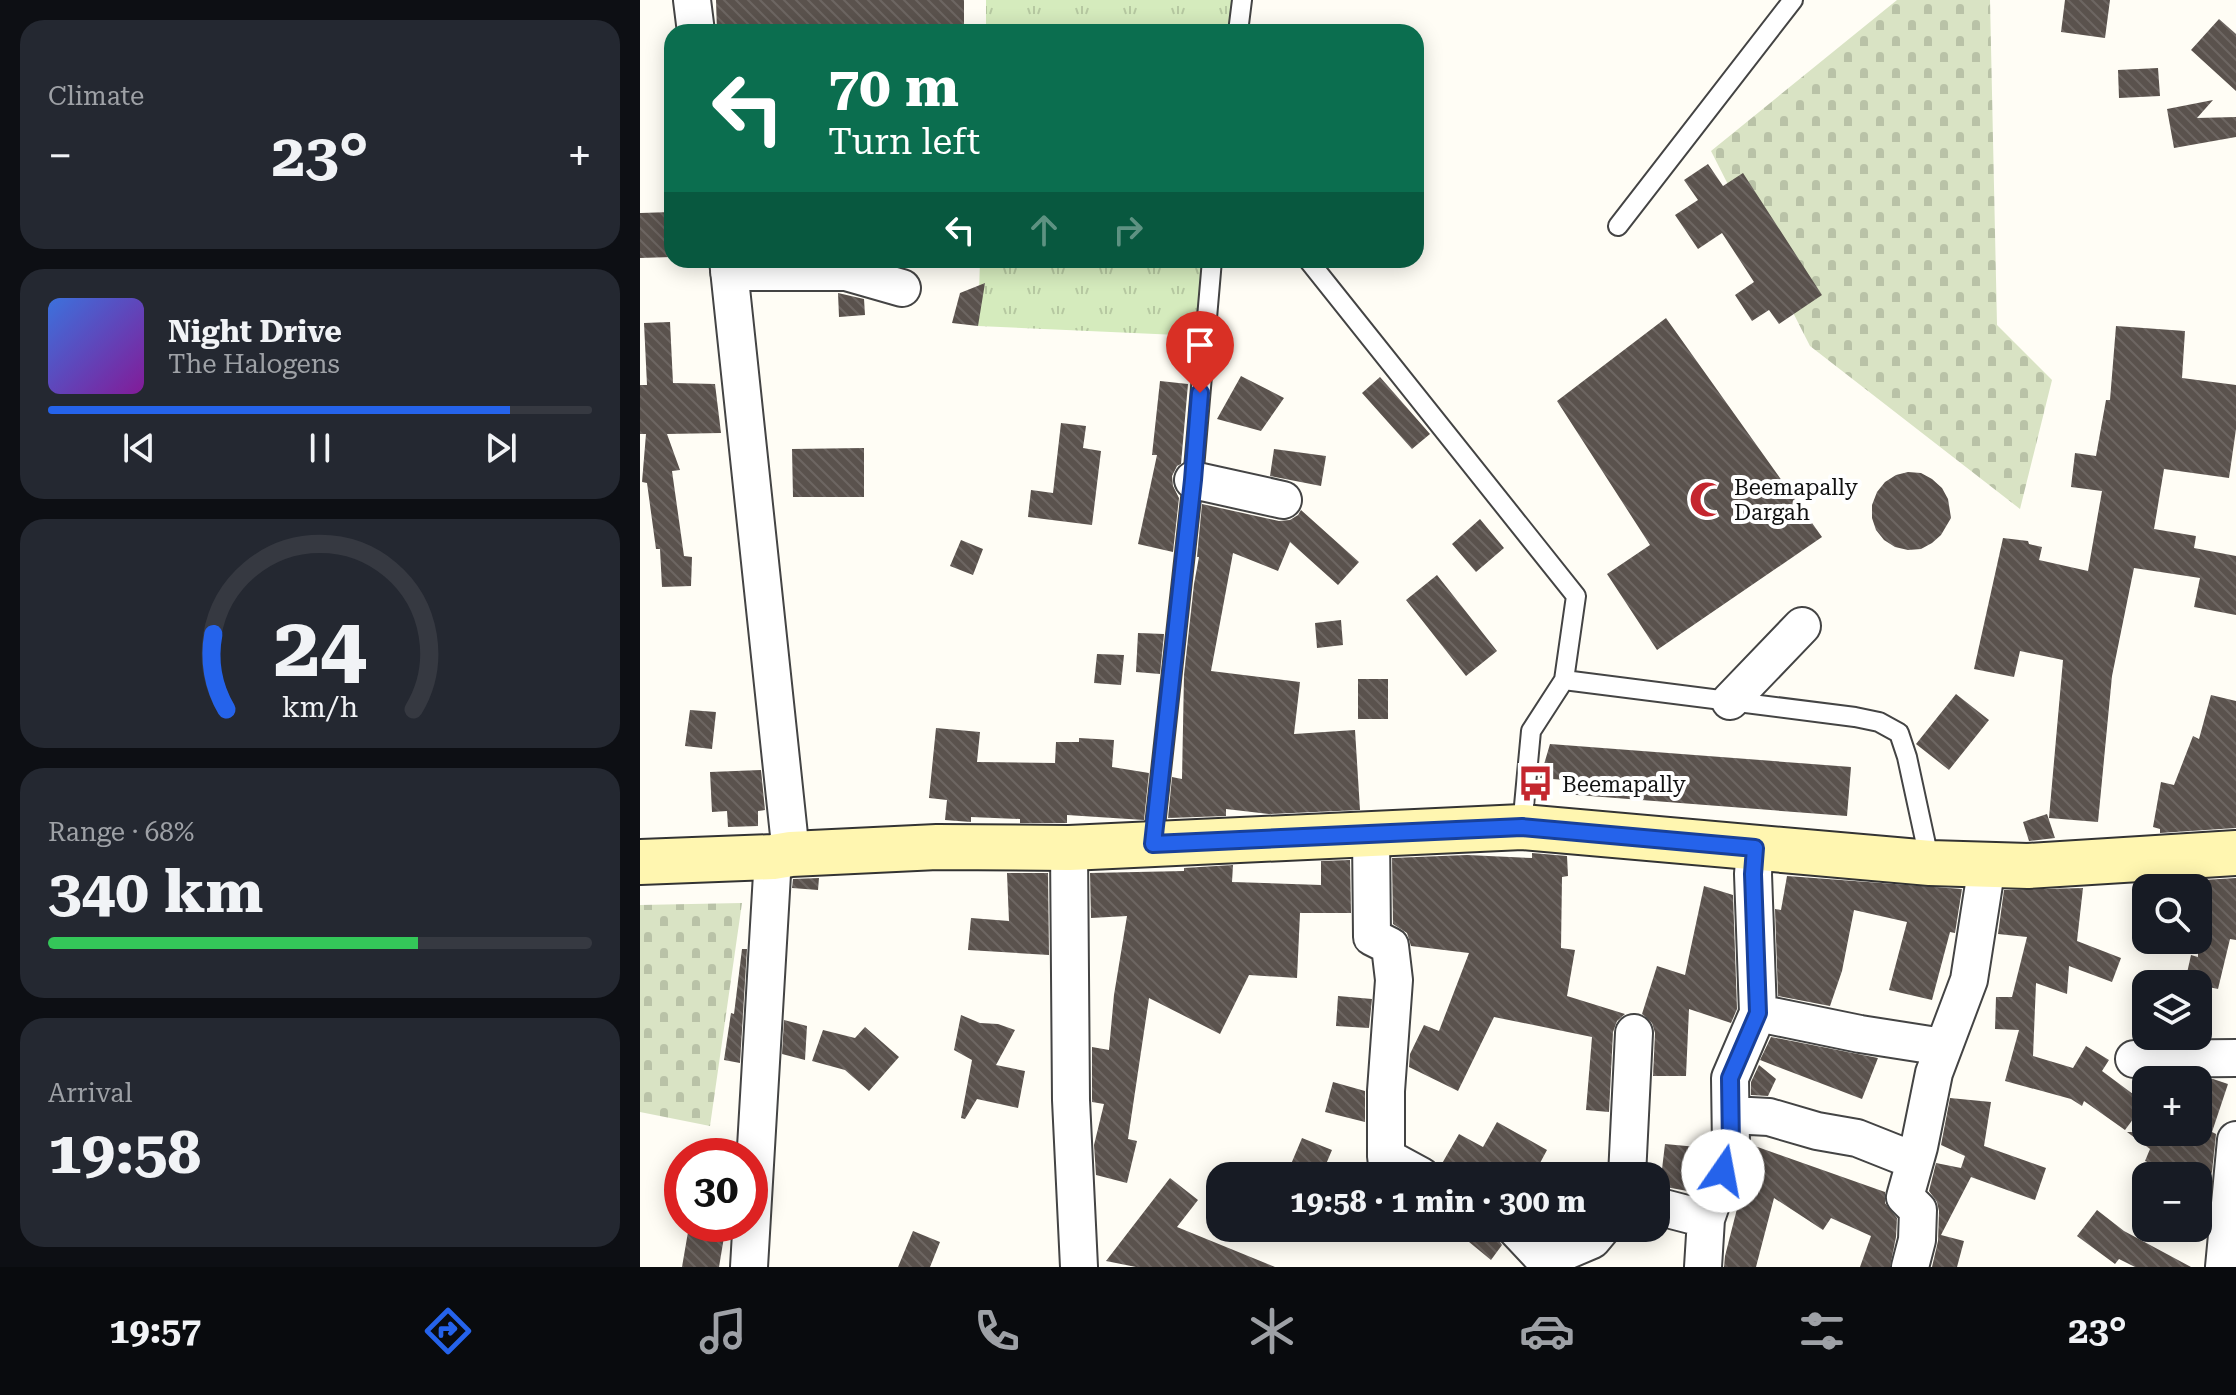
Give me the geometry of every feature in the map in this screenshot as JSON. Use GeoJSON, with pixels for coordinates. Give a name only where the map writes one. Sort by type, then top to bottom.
{"type":"FeatureCollection","features":[{"type":"Feature","properties":{"kind":"main road"},"geometry":{"type":"LineString","coordinates":[[640,862],[937,847],[1069,848],[1522,827],[1930,863],[2028,866],[2236,853]]}},
{"type":"Feature","properties":{"kind":"street"},"geometry":{"type":"LineString","coordinates":[[692,0],[695,24]]}},
{"type":"Feature","properties":{"kind":"street"},"geometry":{"type":"LineString","coordinates":[[728,268],[782,855],[749,1267]]}},
{"type":"Feature","properties":{"kind":"street"},"geometry":{"type":"LineString","coordinates":[[767,268],[846,272],[902,288]]}},
{"type":"Feature","properties":{"kind":"street"},"geometry":{"type":"LineString","coordinates":[[1193,480],[1283,500]]}},
{"type":"Feature","properties":{"kind":"street"},"geometry":{"type":"LineString","coordinates":[[1730,701],[1802,626]]}},
{"type":"Feature","properties":{"kind":"street"},"geometry":{"type":"LineString","coordinates":[[1371,834],[1372,937],[1390,946],[1394,980],[1386,1091],[1386,1157],[1395,1162]]}},
{"type":"Feature","properties":{"kind":"street"},"geometry":{"type":"LineString","coordinates":[[1069,848],[1071,1100],[1079,1267]]}},
{"type":"Feature","properties":{"kind":"street"},"geometry":{"type":"LineString","coordinates":[[1703,1267],[1706,1219],[1731,1147],[1730,1078],[1758,1013],[1753,874],[1755,848]]}},
{"type":"Feature","properties":{"kind":"street"},"geometry":{"type":"LineString","coordinates":[[1910,1267],[1917,1240],[1918,1210],[1905,1197],[1934,1073],[1969,980],[1987,865]]}},
{"type":"Feature","properties":{"kind":"street"},"geometry":{"type":"LineString","coordinates":[[1758,1013],[1943,1047]]}},
{"type":"Feature","properties":{"kind":"street"},"geometry":{"type":"LineString","coordinates":[[1628,1162],[1634,1033]]}},
{"type":"Feature","properties":{"kind":"street"},"geometry":{"type":"LineString","coordinates":[[2134,1059],[2236,1058]]}},
{"type":"Feature","properties":{"kind":"street"},"geometry":{"type":"LineString","coordinates":[[1731,1115],[1769,1117],[1817,1131],[1857,1138],[1915,1161]]}},
{"type":"Feature","properties":{"kind":"street"},"geometry":{"type":"LineString","coordinates":[[2224,1267],[2236,1140]]}},
{"type":"Feature","properties":{"kind":"street"},"geometry":{"type":"LineString","coordinates":[[1670,1210],[1706,1219]]}},
{"type":"Feature","properties":{"kind":"street"},"geometry":{"type":"LineString","coordinates":[[1527,1242],[1545,1264],[1588,1242]]}},
{"type":"Feature","properties":{"kind":"lane"},"geometry":{"type":"LineString","coordinates":[[1239,24],[1242,0]]}},
{"type":"Feature","properties":{"kind":"lane"},"geometry":{"type":"LineString","coordinates":[[1618,226],[1793,0]]}},
{"type":"Feature","properties":{"kind":"lane"},"geometry":{"type":"LineString","coordinates":[[1153,844],[1193,480],[1211,268]]}},
{"type":"Feature","properties":{"kind":"lane"},"geometry":{"type":"LineString","coordinates":[[1314,268],[1576,596],[1564,680],[1531,731],[1522,827]]}},
{"type":"Feature","properties":{"kind":"lane"},"geometry":{"type":"LineString","coordinates":[[1564,680],[1879,722],[1899,733],[1930,863]]}},
{"type":"Feature","properties":{"kind":"green space"},"geometry":{"type":"Polygon","coordinates":[[[986,0],[1242,0],[1239,24],[986,24],[986,0]]]}},
{"type":"Feature","properties":{"kind":"green space"},"geometry":{"type":"Polygon","coordinates":[[[1897,0],[1990,0],[1997,325],[2052,380],[2020,509],[1810,346],[1711,151],[1897,0]]]}},
{"type":"Feature","properties":{"kind":"green space"},"geometry":{"type":"Polygon","coordinates":[[[980,268],[1207,268],[1200,336],[978,326],[980,268]]]}},
{"type":"Feature","properties":{"kind":"green space"},"geometry":{"type":"Polygon","coordinates":[[[742,903],[710,1126],[640,1112],[640,905],[742,903]]]}},
{"type":"Feature","properties":{"kind":"building"},"geometry":{"type":"Polygon","coordinates":[[[716,0],[964,0],[964,24],[717,24],[716,0]]]}},
{"type":"Feature","properties":{"kind":"building"},"geometry":{"type":"Polygon","coordinates":[[[2065,0],[2110,0],[2105,38],[2061,32],[2065,0]]]}},
{"type":"Feature","properties":{"kind":"building"},"geometry":{"type":"Polygon","coordinates":[[[2219,19],[2236,34],[2236,91],[2191,50],[2219,19]]]}},
{"type":"Feature","properties":{"kind":"building"},"geometry":{"type":"Polygon","coordinates":[[[2158,68],[2160,96],[2119,98],[2118,70],[2158,68]]]}},
{"type":"Feature","properties":{"kind":"building"},"geometry":{"type":"Polygon","coordinates":[[[2213,100],[2197,118],[2236,117],[2236,137],[2174,148],[2167,109],[2213,100]]]}},
{"type":"Feature","properties":{"kind":"building"},"geometry":{"type":"Polygon","coordinates":[[[1708,164],[1723,186],[1743,173],[1822,295],[1779,324],[1769,310],[1752,321],[1735,295],[1754,282],[1722,233],[1698,249],[1675,215],[1698,200],[1684,180],[1708,164]]]}},
{"type":"Feature","properties":{"kind":"building"},"geometry":{"type":"Polygon","coordinates":[[[664,212],[664,257],[640,258],[640,213],[664,212]]]}},
{"type":"Feature","properties":{"kind":"building"},"geometry":{"type":"Polygon","coordinates":[[[985,283],[978,326],[952,323],[960,293],[985,283]]]}},
{"type":"Feature","properties":{"kind":"building"},"geometry":{"type":"Polygon","coordinates":[[[838,293],[864,299],[865,315],[839,317],[838,293]]]}},
{"type":"Feature","properties":{"kind":"building","name":"Beemapally Dargah"},"geometry":{"type":"Polygon","coordinates":[[[1666,318],[1822,537],[1657,650],[1607,574],[1650,545],[1557,401],[1666,318]]]}},
{"type":"Feature","properties":{"kind":"building"},"geometry":{"type":"Polygon","coordinates":[[[670,322],[673,383],[715,384],[721,433],[667,434],[680,470],[672,471],[684,556],[692,557],[691,586],[662,587],[660,549],[656,549],[647,483],[642,482],[646,434],[640,434],[640,385],[647,385],[644,323],[670,322]]]}},
{"type":"Feature","properties":{"kind":"building"},"geometry":{"type":"Polygon","coordinates":[[[2116,326],[2185,331],[2182,378],[2236,385],[2236,429],[2229,478],[2164,469],[2154,529],[2196,536],[2194,548],[2236,556],[2236,615],[2194,607],[2200,578],[2134,568],[2112,676],[2098,822],[2049,818],[2063,660],[2020,651],[2014,677],[1974,669],[2003,538],[2028,541],[2042,547],[2039,560],[2088,571],[2102,491],[2071,487],[2075,453],[2096,456],[2106,400],[2110,400],[2116,326]]]}},
{"type":"Feature","properties":{"kind":"building"},"geometry":{"type":"Polygon","coordinates":[[[1241,376],[1284,398],[1261,431],[1217,419],[1241,376]]]}},
{"type":"Feature","properties":{"kind":"building"},"geometry":{"type":"Polygon","coordinates":[[[1380,377],[1430,434],[1412,449],[1362,393],[1380,377]]]}},
{"type":"Feature","properties":{"kind":"building"},"geometry":{"type":"Polygon","coordinates":[[[1160,381],[1188,384],[1181,464],[1172,476],[1179,498],[1173,552],[1138,544],[1157,455],[1152,455],[1160,381]]]}},
{"type":"Feature","properties":{"kind":"building"},"geometry":{"type":"Polygon","coordinates":[[[1061,423],[1086,426],[1083,448],[1101,451],[1092,525],[1028,517],[1031,490],[1053,493],[1061,423]]]}},
{"type":"Feature","properties":{"kind":"building"},"geometry":{"type":"Polygon","coordinates":[[[864,448],[864,497],[793,497],[792,449],[864,448]]]}},
{"type":"Feature","properties":{"kind":"building"},"geometry":{"type":"Polygon","coordinates":[[[1274,449],[1326,456],[1321,486],[1270,476],[1274,449]]]}},
{"type":"Feature","properties":{"kind":"building"},"geometry":{"type":"Polygon","coordinates":[[[1908,472],[1921,473],[1932,479],[1948,499],[1951,518],[1941,535],[1921,549],[1895,547],[1876,530],[1872,518],[1872,505],[1877,492],[1885,482],[1908,472]]]}},
{"type":"Feature","properties":{"kind":"building"},"geometry":{"type":"Polygon","coordinates":[[[1202,504],[1279,521],[1290,520],[1301,510],[1359,562],[1338,585],[1290,542],[1278,571],[1233,553],[1211,671],[1300,682],[1294,734],[1355,730],[1360,810],[1269,814],[1226,809],[1226,816],[1168,818],[1172,777],[1182,779],[1184,675],[1199,557],[1202,504]]]}},
{"type":"Feature","properties":{"kind":"building"},"geometry":{"type":"Polygon","coordinates":[[[1480,519],[1504,548],[1476,572],[1452,544],[1480,519]]]}},
{"type":"Feature","properties":{"kind":"building"},"geometry":{"type":"Polygon","coordinates":[[[961,540],[983,549],[973,575],[950,566],[961,540]]]}},
{"type":"Feature","properties":{"kind":"building"},"geometry":{"type":"Polygon","coordinates":[[[1437,575],[1497,651],[1466,676],[1406,600],[1437,575]]]}},
{"type":"Feature","properties":{"kind":"building"},"geometry":{"type":"Polygon","coordinates":[[[1341,620],[1343,645],[1317,648],[1315,623],[1341,620]]]}},
{"type":"Feature","properties":{"kind":"building"},"geometry":{"type":"Polygon","coordinates":[[[1138,633],[1164,634],[1160,674],[1136,672],[1138,633]]]}},
{"type":"Feature","properties":{"kind":"building"},"geometry":{"type":"Polygon","coordinates":[[[1097,654],[1124,655],[1121,685],[1094,683],[1097,654]]]}},
{"type":"Feature","properties":{"kind":"building"},"geometry":{"type":"Polygon","coordinates":[[[1358,679],[1388,679],[1388,719],[1358,719],[1358,679]]]}},
{"type":"Feature","properties":{"kind":"building"},"geometry":{"type":"Polygon","coordinates":[[[1956,694],[1989,720],[1949,770],[1916,744],[1956,694]]]}},
{"type":"Feature","properties":{"kind":"building"},"geometry":{"type":"Polygon","coordinates":[[[2211,695],[2236,701],[2236,828],[2160,833],[2160,829],[2153,827],[2161,782],[2174,785],[2193,736],[2199,739],[2211,695]]]}},
{"type":"Feature","properties":{"kind":"building"},"geometry":{"type":"Polygon","coordinates":[[[690,710],[716,712],[712,749],[685,746],[690,710]]]}},
{"type":"Feature","properties":{"kind":"building"},"geometry":{"type":"Polygon","coordinates":[[[936,728],[980,732],[977,762],[1055,763],[1056,742],[1079,742],[1079,738],[1114,740],[1112,767],[1149,773],[1144,820],[1067,815],[1067,823],[1020,823],[1020,819],[971,817],[971,822],[945,820],[947,800],[929,798],[936,728]]]}},
{"type":"Feature","properties":{"kind":"building"},"geometry":{"type":"Polygon","coordinates":[[[1550,744],[1851,767],[1847,816],[1564,794],[1565,780],[1540,778],[1550,744]]]}},
{"type":"Feature","properties":{"kind":"building"},"geometry":{"type":"Polygon","coordinates":[[[761,770],[765,810],[758,811],[758,826],[728,827],[727,811],[712,812],[710,772],[761,770]]]}},
{"type":"Feature","properties":{"kind":"building"},"geometry":{"type":"Polygon","coordinates":[[[2047,814],[2055,838],[2029,841],[2023,822],[2047,814]]]}},
{"type":"Feature","properties":{"kind":"building"},"geometry":{"type":"Polygon","coordinates":[[[1532,853],[1567,856],[1568,876],[1562,877],[1561,948],[1575,950],[1567,996],[1625,1014],[1617,1021],[1613,1032],[1609,1112],[1586,1110],[1592,1037],[1494,1017],[1458,1091],[1409,1067],[1410,1054],[1424,1025],[1439,1031],[1469,953],[1411,946],[1407,933],[1393,924],[1392,858],[1467,855],[1532,858],[1532,853]]]}},
{"type":"Feature","properties":{"kind":"building"},"geometry":{"type":"Polygon","coordinates":[[[1350,860],[1351,913],[1300,913],[1297,978],[1249,975],[1220,1034],[1149,998],[1128,1139],[1137,1141],[1127,1183],[1096,1175],[1094,1145],[1104,1104],[1092,1102],[1092,1047],[1109,1050],[1127,916],[1091,918],[1090,873],[1184,871],[1184,868],[1233,865],[1232,882],[1321,885],[1321,861],[1350,860]]]}},
{"type":"Feature","properties":{"kind":"building"},"geometry":{"type":"Polygon","coordinates":[[[1007,873],[1048,873],[1049,955],[968,950],[971,918],[1009,921],[1007,873]]]}},
{"type":"Feature","properties":{"kind":"building"},"geometry":{"type":"Polygon","coordinates":[[[1787,876],[1962,889],[1955,933],[1950,932],[1932,1000],[1889,990],[1907,922],[1854,910],[1842,971],[1830,1006],[1778,996],[1775,909],[1781,910],[1787,876]]]}},
{"type":"Feature","properties":{"kind":"building"},"geometry":{"type":"Polygon","coordinates":[[[819,878],[818,890],[792,888],[793,879],[819,878]]]}},
{"type":"Feature","properties":{"kind":"building"},"geometry":{"type":"Polygon","coordinates":[[[2236,878],[2236,940],[2230,939],[2218,989],[2212,988],[2212,970],[2188,970],[2191,955],[2212,954],[2212,879],[2236,878]]]}},
{"type":"Feature","properties":{"kind":"building"},"geometry":{"type":"Polygon","coordinates":[[[1704,886],[1733,895],[1737,1009],[1731,1023],[1689,1009],[1686,1076],[1653,1076],[1655,1033],[1652,1023],[1642,1014],[1657,966],[1685,975],[1704,886]]]}},
{"type":"Feature","properties":{"kind":"building"},"geometry":{"type":"Polygon","coordinates":[[[2083,888],[2077,941],[2121,958],[2112,982],[2069,966],[2067,994],[2036,983],[2033,1056],[2073,1068],[2086,1046],[2109,1060],[2102,1071],[2132,1093],[2132,1121],[2125,1130],[2084,1101],[2082,1106],[2071,1099],[2005,1081],[2019,1030],[1995,1029],[1996,997],[2012,997],[2027,937],[1998,934],[2004,890],[2083,888]]]}},
{"type":"Feature","properties":{"kind":"building"},"geometry":{"type":"Polygon","coordinates":[[[742,949],[747,949],[740,1063],[724,1060],[731,1013],[734,1014],[742,949]]]}},
{"type":"Feature","properties":{"kind":"building"},"geometry":{"type":"Polygon","coordinates":[[[1338,996],[1372,999],[1369,1028],[1336,1026],[1338,996]]]}},
{"type":"Feature","properties":{"kind":"building"},"geometry":{"type":"Polygon","coordinates":[[[961,1015],[980,1023],[998,1024],[1015,1030],[996,1065],[1025,1071],[1018,1108],[977,1099],[965,1119],[961,1118],[972,1060],[954,1050],[961,1015]]]}},
{"type":"Feature","properties":{"kind":"building"},"geometry":{"type":"Polygon","coordinates":[[[784,1020],[807,1026],[805,1060],[782,1054],[784,1020]]]}},
{"type":"Feature","properties":{"kind":"building"},"geometry":{"type":"Polygon","coordinates":[[[865,1027],[899,1057],[869,1091],[845,1070],[812,1061],[823,1030],[855,1038],[865,1027]]]}},
{"type":"Feature","properties":{"kind":"building"},"geometry":{"type":"Polygon","coordinates":[[[1771,1037],[1878,1058],[1862,1099],[1760,1060],[1771,1037]]]}},
{"type":"Feature","properties":{"kind":"building"},"geometry":{"type":"Polygon","coordinates":[[[1759,1065],[1776,1079],[1768,1096],[1751,1095],[1751,1082],[1759,1065]]]}},
{"type":"Feature","properties":{"kind":"building"},"geometry":{"type":"Polygon","coordinates":[[[2212,1079],[2228,1084],[2212,1132],[2212,1079]]]}},
{"type":"Feature","properties":{"kind":"building"},"geometry":{"type":"Polygon","coordinates":[[[1333,1082],[1365,1091],[1365,1122],[1325,1112],[1333,1082]]]}},
{"type":"Feature","properties":{"kind":"building"},"geometry":{"type":"Polygon","coordinates":[[[1950,1098],[1991,1102],[1984,1146],[2046,1168],[2035,1200],[1971,1177],[1941,1235],[1964,1241],[1957,1267],[1932,1267],[1938,1241],[1939,1211],[1929,1191],[1936,1163],[1961,1168],[1965,1156],[1941,1145],[1950,1098]]]}},
{"type":"Feature","properties":{"kind":"building"},"geometry":{"type":"Polygon","coordinates":[[[1497,1122],[1547,1150],[1541,1162],[1443,1162],[1459,1134],[1483,1147],[1497,1122]]]}},
{"type":"Feature","properties":{"kind":"building"},"geometry":{"type":"Polygon","coordinates":[[[2212,1132],[2216,1134],[2212,1172],[2212,1162],[2147,1162],[2145,1161],[2150,1149],[2146,1146],[2212,1146],[2212,1132]]]}},
{"type":"Feature","properties":{"kind":"building"},"geometry":{"type":"Polygon","coordinates":[[[1302,1138],[1332,1150],[1327,1162],[1292,1162],[1302,1138]]]}},
{"type":"Feature","properties":{"kind":"building"},"geometry":{"type":"Polygon","coordinates":[[[1665,1144],[1708,1148],[1693,1192],[1670,1188],[1670,1162],[1663,1162],[1665,1144]]]}},
{"type":"Feature","properties":{"kind":"building"},"geometry":{"type":"Polygon","coordinates":[[[1752,1145],[1885,1192],[1885,1203],[1897,1218],[1890,1267],[1860,1267],[1871,1236],[1831,1218],[1823,1230],[1774,1198],[1756,1267],[1724,1267],[1740,1197],[1736,1196],[1752,1145]]]}},
{"type":"Feature","properties":{"kind":"building"},"geometry":{"type":"Polygon","coordinates":[[[1170,1178],[1198,1200],[1177,1227],[1206,1239],[1206,1242],[1214,1242],[1275,1267],[1136,1267],[1106,1261],[1170,1178]]]}},
{"type":"Feature","properties":{"kind":"building"},"geometry":{"type":"Polygon","coordinates":[[[2097,1210],[2132,1235],[2132,1242],[2144,1242],[2191,1267],[2135,1267],[2119,1259],[2115,1264],[2077,1236],[2097,1210]]]}},
{"type":"Feature","properties":{"kind":"building"},"geometry":{"type":"Polygon","coordinates":[[[913,1231],[940,1242],[930,1267],[898,1267],[913,1231]]]}},
{"type":"Feature","properties":{"kind":"building"},"geometry":{"type":"Polygon","coordinates":[[[686,1242],[723,1242],[719,1267],[682,1267],[686,1242]]]}},
{"type":"Feature","properties":{"kind":"building"},"geometry":{"type":"Polygon","coordinates":[[[1469,1242],[1500,1242],[1502,1245],[1491,1260],[1469,1242]]]}},
{"type":"Feature","properties":{"kind":"place","name":"Beemapally Dargah"},"geometry":{"type":"Point","coordinates":[1708,500]}},
{"type":"Feature","properties":{"kind":"place","name":"Beemapally"},"geometry":{"type":"Point","coordinates":[1536,784]}},
{"type":"Feature","properties":{"kind":"route"},"geometry":{"type":"LineString","coordinates":[[1200,393],[1153,844],[1522,827],[1755,848],[1753,874],[1758,1013],[1730,1078],[1731,1147],[1723,1171]]}}]}
